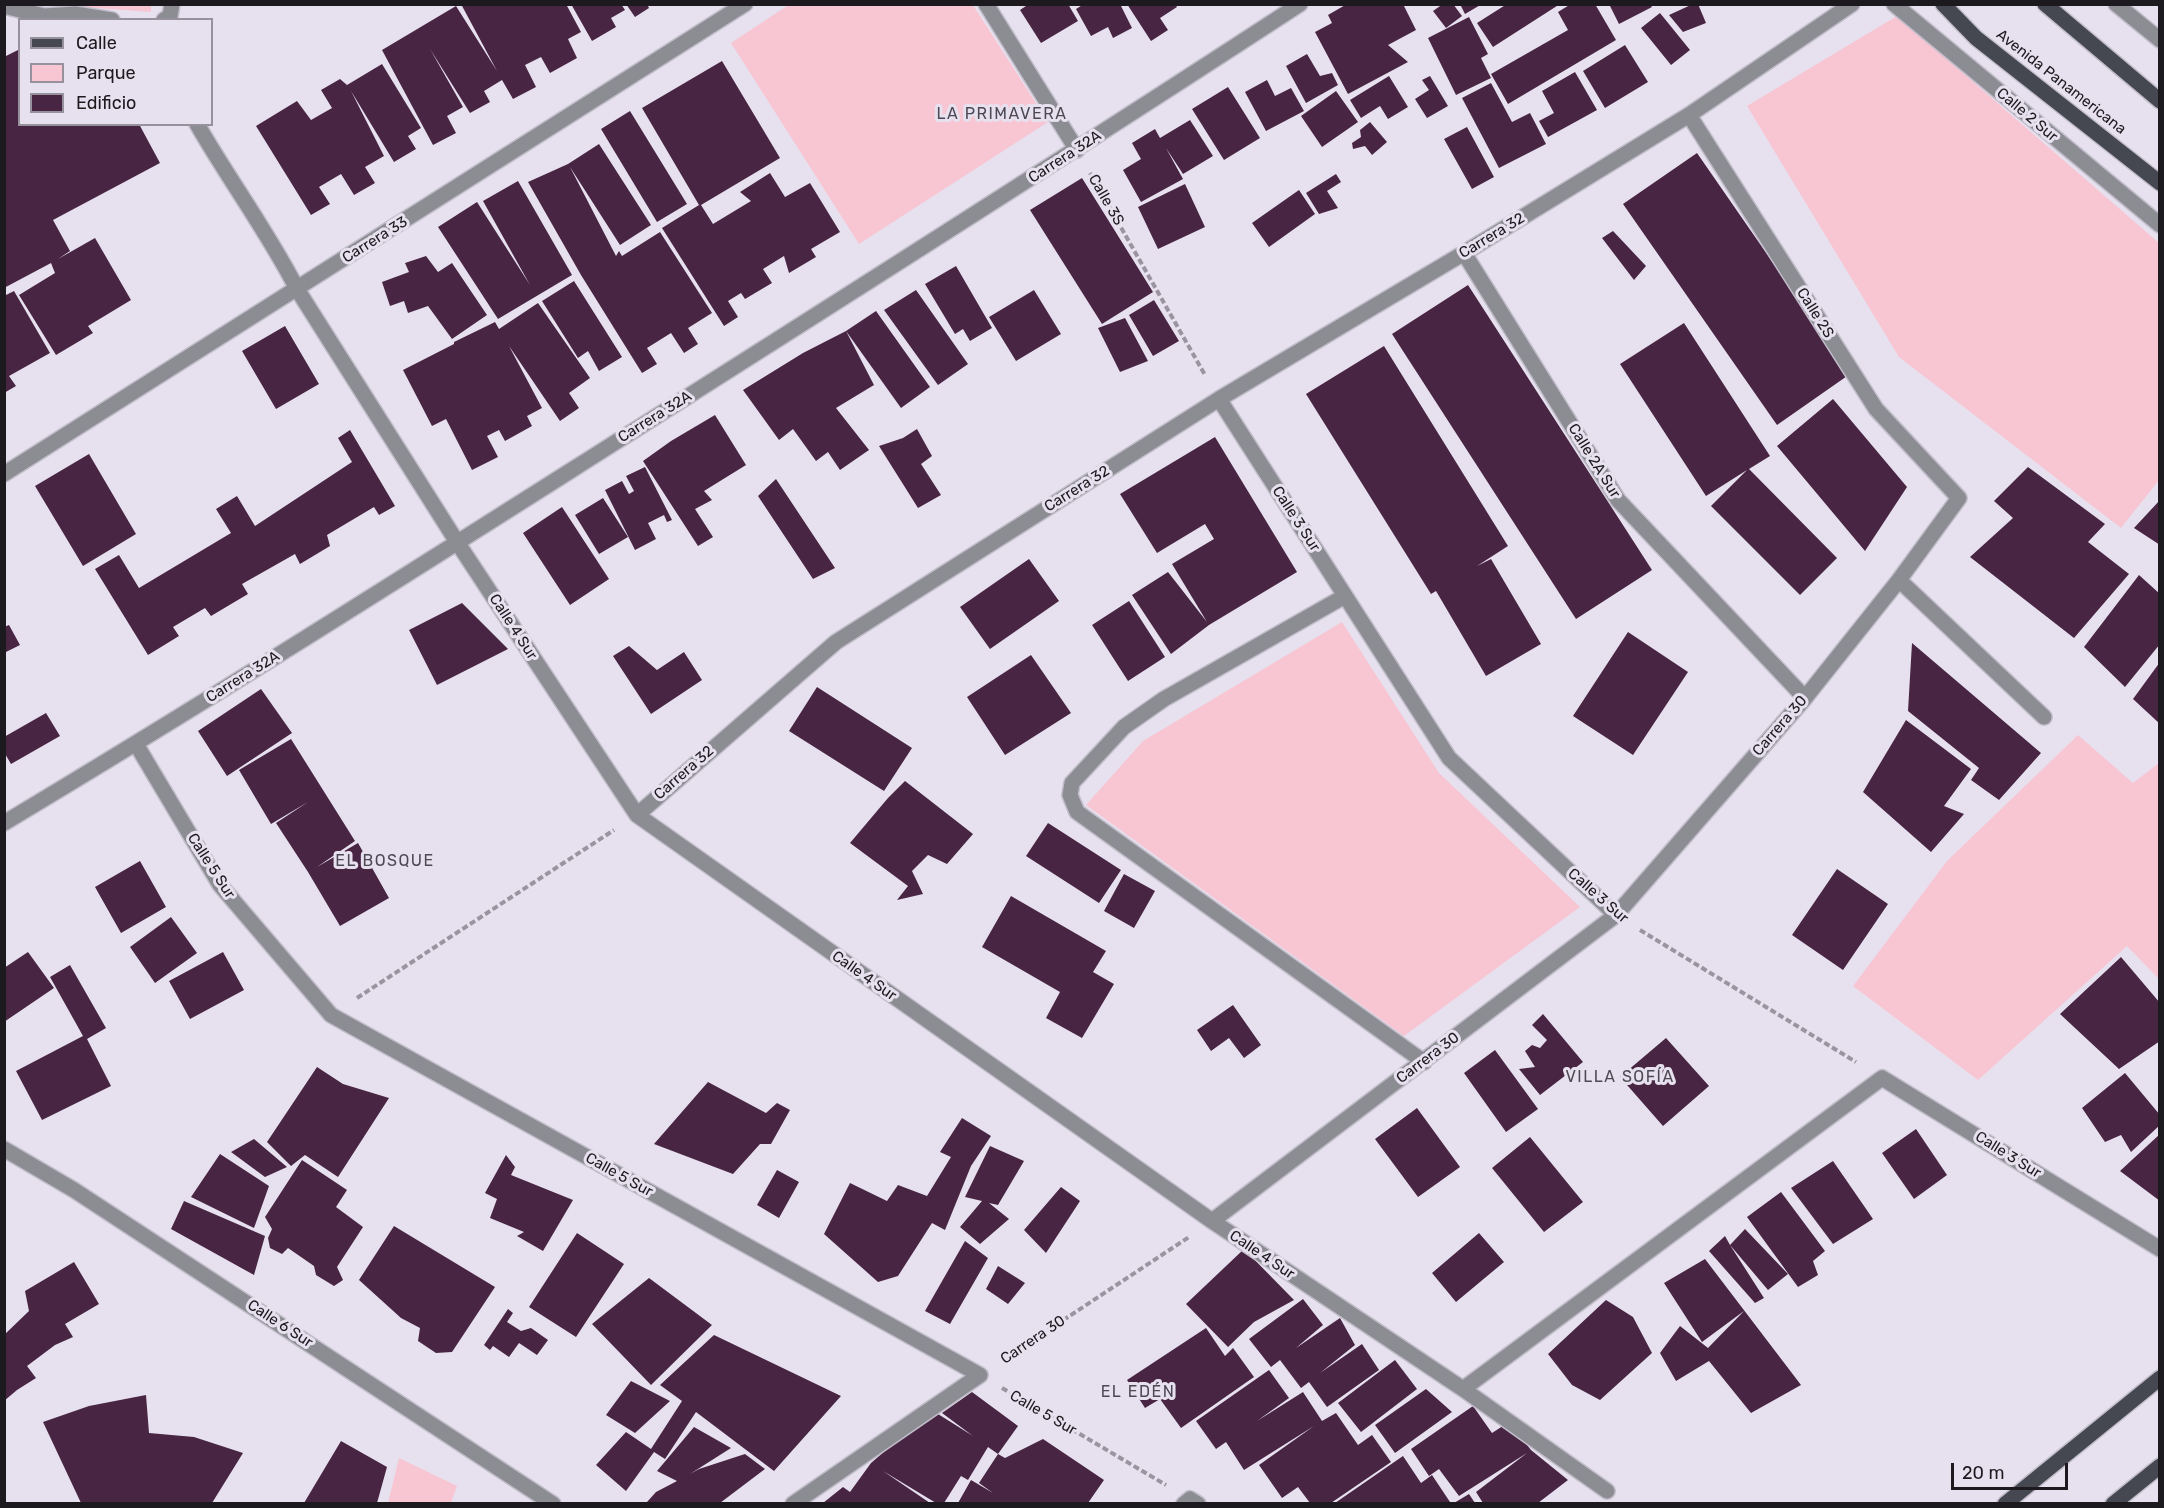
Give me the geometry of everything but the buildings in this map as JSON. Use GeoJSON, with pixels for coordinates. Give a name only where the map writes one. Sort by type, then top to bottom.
{"type":"FeatureCollection","features":[{"type":"Feature","properties":{"kind":"main road","name":"Avenida Panamericana"},"geometry":{"type":"LineString","coordinates":[[1943,4],[1976,38],[2160,183]]}},
{"type":"Feature","properties":{"kind":"main road"},"geometry":{"type":"LineString","coordinates":[[2045,4],[2160,101]]}},
{"type":"Feature","properties":{"kind":"main road"},"geometry":{"type":"LineString","coordinates":[[2005,1503],[2160,1378]]}},
{"type":"Feature","properties":{"kind":"main road"},"geometry":{"type":"LineString","coordinates":[[2113,1503],[2160,1466]]}},
{"type":"Feature","properties":{"kind":"street"},"geometry":{"type":"LineString","coordinates":[[167,18],[170,16],[171,4]]}},
{"type":"Feature","properties":{"kind":"street","name":"Carrera 33"},"geometry":{"type":"LineString","coordinates":[[4,474],[745,4]]}},
{"type":"Feature","properties":{"kind":"street"},"geometry":{"type":"LineString","coordinates":[[986,4],[1077,150]]}},
{"type":"Feature","properties":{"kind":"street","name":"Carrera 32A"},"geometry":{"type":"LineString","coordinates":[[4,823],[136,744],[458,542],[1077,150],[1300,4]]}},
{"type":"Feature","properties":{"kind":"street","name":"Carrera 32"},"geometry":{"type":"LineString","coordinates":[[637,815],[836,642],[1219,399],[1689,115],[1852,4]]}},
{"type":"Feature","properties":{"kind":"street","name":"Calle 2 Sur"},"geometry":{"type":"LineString","coordinates":[[1894,4],[2160,225]]}},
{"type":"Feature","properties":{"kind":"street"},"geometry":{"type":"LineString","coordinates":[[2116,4],[2160,40]]}},
{"type":"Feature","properties":{"kind":"street"},"geometry":{"type":"LineString","coordinates":[[4,6],[44,16],[75,14],[100,18]]}},
{"type":"Feature","properties":{"kind":"street","name":"Calle 2S"},"geometry":{"type":"LineString","coordinates":[[1689,115],[1876,409],[1959,498]]}},
{"type":"Feature","properties":{"kind":"street","name":"Calle 4 Sur"},"geometry":{"type":"LineString","coordinates":[[198,126],[297,289],[458,542],[637,815],[1212,1221],[1463,1389],[1607,1491]]}},
{"type":"Feature","properties":{"kind":"street","name":"Calle 2A Sur"},"geometry":{"type":"LineString","coordinates":[[1464,253],[1618,500],[1805,698]]}},
{"type":"Feature","properties":{"kind":"street","name":"Calle 3 Sur"},"geometry":{"type":"LineString","coordinates":[[1219,399],[1449,758],[1616,915]]}},
{"type":"Feature","properties":{"kind":"street","name":"Carrera 30"},"geometry":{"type":"LineString","coordinates":[[1212,1221],[1616,915],[1805,698],[1899,580],[1959,498]]}},
{"type":"Feature","properties":{"kind":"street"},"geometry":{"type":"LineString","coordinates":[[1899,580],[2044,717]]}},
{"type":"Feature","properties":{"kind":"street"},"geometry":{"type":"LineString","coordinates":[[1346,596],[1164,699],[1124,727],[1072,783],[1070,795],[1077,812],[1424,1062]]}},
{"type":"Feature","properties":{"kind":"street","name":"Calle 5 Sur"},"geometry":{"type":"LineString","coordinates":[[136,744],[220,885],[331,1015],[980,1376]]}},
{"type":"Feature","properties":{"kind":"street"},"geometry":{"type":"LineString","coordinates":[[1463,1389],[1882,1078]]}},
{"type":"Feature","properties":{"kind":"street","name":"Calle 3 Sur"},"geometry":{"type":"LineString","coordinates":[[1882,1078],[2160,1250]]}},
{"type":"Feature","properties":{"kind":"street","name":"Calle 6 Sur"},"geometry":{"type":"LineString","coordinates":[[4,1149],[74,1190],[553,1503]]}},
{"type":"Feature","properties":{"kind":"street"},"geometry":{"type":"LineString","coordinates":[[793,1503],[980,1376]]}},
{"type":"Feature","properties":{"kind":"path","name":"Calle 3S"},"geometry":{"type":"LineString","coordinates":[[1077,150],[1219,399]]}},
{"type":"Feature","properties":{"kind":"path"},"geometry":{"type":"LineString","coordinates":[[331,1015],[637,815]]}},
{"type":"Feature","properties":{"kind":"path","name":"Calle 3 Sur"},"geometry":{"type":"LineString","coordinates":[[1616,915],[1882,1078]]}},
{"type":"Feature","properties":{"kind":"path","name":"Carrera 30"},"geometry":{"type":"LineString","coordinates":[[980,1376],[1212,1221]]}},
{"type":"Feature","properties":{"kind":"path","name":"Calle 5 Sur"},"geometry":{"type":"LineString","coordinates":[[980,1376],[1191,1502]]}},
{"type":"Feature","properties":{"kind":"green space"},"geometry":{"type":"Polygon","coordinates":[[[69,4],[151,5],[151,12],[69,6],[69,4]]]}},
{"type":"Feature","properties":{"kind":"green space"},"geometry":{"type":"Polygon","coordinates":[[[790,4],[973,5],[1048,122],[859,244],[731,43],[790,4]]]}},
{"type":"Feature","properties":{"kind":"green space"},"geometry":{"type":"Polygon","coordinates":[[[1897,16],[2159,243],[2159,480],[2121,528],[1899,357],[1747,106],[1897,16]]]}},
{"type":"Feature","properties":{"kind":"green space"},"geometry":{"type":"Polygon","coordinates":[[[1342,622],[1439,773],[1580,907],[1404,1036],[1086,805],[1143,741],[1342,622]]]}},
{"type":"Feature","properties":{"kind":"green space"},"geometry":{"type":"Polygon","coordinates":[[[2078,735],[2133,783],[2159,763],[2159,979],[2127,946],[1978,1080],[1853,986],[1947,861],[2078,735]]]}},
{"type":"Feature","properties":{"kind":"green space"},"geometry":{"type":"Polygon","coordinates":[[[399,1458],[457,1486],[451,1503],[388,1503],[399,1458]]]}},
{"type":"Feature","properties":{"kind":"district","name":"LA PRIMAVERA"},"geometry":{"type":"Point","coordinates":[1002,114]}},
{"type":"Feature","properties":{"kind":"district","name":"EL BOSQUE"},"geometry":{"type":"Point","coordinates":[385,861]}},
{"type":"Feature","properties":{"kind":"district","name":"VILLA SOFÍA"},"geometry":{"type":"Point","coordinates":[1620,1077]}},
{"type":"Feature","properties":{"kind":"district","name":"EL EDÉN"},"geometry":{"type":"Point","coordinates":[1138,1392]}}]}
